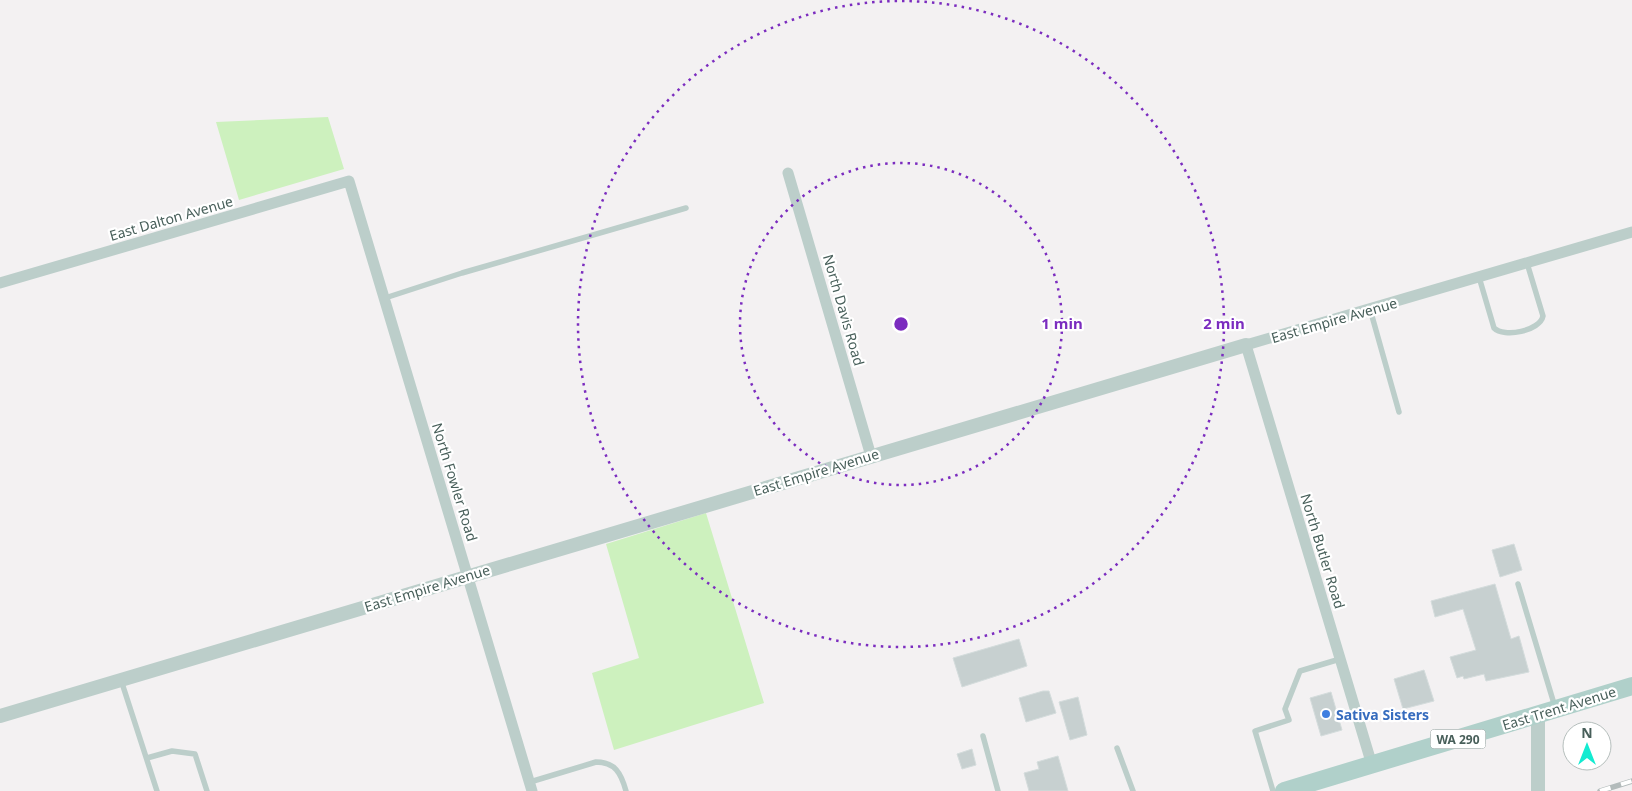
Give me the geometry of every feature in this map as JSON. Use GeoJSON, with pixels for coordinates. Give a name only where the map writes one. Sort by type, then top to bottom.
{"type":"FeatureCollection","features":[{"type":"Feature","properties":{"kind":"main road","name":"East Trent Avenue"},"geometry":{"type":"LineString","coordinates":[[1284,791],[1632,686]]}},
{"type":"Feature","properties":{"kind":"street","name":"North Davis Road"},"geometry":{"type":"LineString","coordinates":[[788,173],[871,456]]}},
{"type":"Feature","properties":{"kind":"street","name":"East Dalton Avenue"},"geometry":{"type":"LineString","coordinates":[[0,283],[350,181]]}},
{"type":"Feature","properties":{"kind":"street","name":"North Fowler Road"},"geometry":{"type":"LineString","coordinates":[[350,181],[531,786]]}},
{"type":"Feature","properties":{"kind":"street","name":"East Empire Avenue"},"geometry":{"type":"LineString","coordinates":[[0,716],[871,456],[1632,232]]}},
{"type":"Feature","properties":{"kind":"street","name":"North Butler Road"},"geometry":{"type":"LineString","coordinates":[[1246,345],[1372,765]]}},
{"type":"Feature","properties":{"kind":"street"},"geometry":{"type":"LineString","coordinates":[[1538,714],[1538,791]]}},
{"type":"Feature","properties":{"kind":"lane"},"geometry":{"type":"LineString","coordinates":[[385,298],[462,273],[686,208]]}},
{"type":"Feature","properties":{"kind":"lane"},"geometry":{"type":"LineString","coordinates":[[1479,277],[1494,328],[1506,334],[1535,326],[1542,320],[1543,316],[1527,263]]}},
{"type":"Feature","properties":{"kind":"lane"},"geometry":{"type":"LineString","coordinates":[[1370,309],[1399,412]]}},
{"type":"Feature","properties":{"kind":"lane"},"geometry":{"type":"LineString","coordinates":[[1518,584],[1555,709]]}},
{"type":"Feature","properties":{"kind":"lane"},"geometry":{"type":"LineString","coordinates":[[1273,791],[1256,731],[1289,720],[1285,709],[1300,671],[1340,659]]}},
{"type":"Feature","properties":{"kind":"lane"},"geometry":{"type":"LineString","coordinates":[[121,680],[157,791]]}},
{"type":"Feature","properties":{"kind":"lane"},"geometry":{"type":"LineString","coordinates":[[983,736],[998,791]]}},
{"type":"Feature","properties":{"kind":"lane"},"geometry":{"type":"LineString","coordinates":[[1117,748],[1133,791]]}},
{"type":"Feature","properties":{"kind":"lane"},"geometry":{"type":"LineString","coordinates":[[147,758],[172,751],[195,754],[207,791]]}},
{"type":"Feature","properties":{"kind":"lane"},"geometry":{"type":"LineString","coordinates":[[531,786],[596,762],[607,762],[617,768],[626,791]]}},
{"type":"Feature","properties":{"kind":"green space"},"geometry":{"type":"Polygon","coordinates":[[[328,117],[344,169],[239,200],[216,122],[328,117]]]}},
{"type":"Feature","properties":{"kind":"green space"},"geometry":{"type":"Polygon","coordinates":[[[706,513],[764,703],[614,750],[592,673],[639,658],[606,544],[706,513]]]}},
{"type":"Feature","properties":{"kind":"building"},"geometry":{"type":"Polygon","coordinates":[[[1514,544],[1522,570],[1500,577],[1492,550],[1514,544]]]}},
{"type":"Feature","properties":{"kind":"building"},"geometry":{"type":"Polygon","coordinates":[[[1495,584],[1511,639],[1519,636],[1529,672],[1486,681],[1484,674],[1464,679],[1463,676],[1457,678],[1450,657],[1476,650],[1463,609],[1435,617],[1431,601],[1495,584]]]}},
{"type":"Feature","properties":{"kind":"building"},"geometry":{"type":"Polygon","coordinates":[[[1019,639],[1027,666],[962,687],[953,658],[1019,639]]]}},
{"type":"Feature","properties":{"kind":"building"},"geometry":{"type":"Polygon","coordinates":[[[1424,670],[1434,701],[1403,709],[1394,679],[1424,670]]]}},
{"type":"Feature","properties":{"kind":"building"},"geometry":{"type":"Polygon","coordinates":[[[1049,691],[1056,713],[1026,722],[1019,698],[1049,691]]]}},
{"type":"Feature","properties":{"kind":"building","name":"Sativa Sisters"},"geometry":{"type":"Polygon","coordinates":[[[1331,692],[1342,730],[1321,736],[1310,698],[1331,692]]]}},
{"type":"Feature","properties":{"kind":"building"},"geometry":{"type":"Polygon","coordinates":[[[1078,697],[1087,735],[1070,740],[1059,702],[1078,697]]]}},
{"type":"Feature","properties":{"kind":"building"},"geometry":{"type":"Polygon","coordinates":[[[972,749],[976,765],[962,769],[957,754],[972,749]]]}},
{"type":"Feature","properties":{"kind":"building"},"geometry":{"type":"Polygon","coordinates":[[[1058,756],[1068,791],[1029,791],[1024,773],[1039,769],[1037,762],[1058,756]]]}},
{"type":"Feature","properties":{"kind":"railway"},"geometry":{"type":"LineString","coordinates":[[1600,791],[1632,781]]}},
{"type":"Feature","properties":{"kind":"place","name":"Sativa Sisters"},"geometry":{"type":"Point","coordinates":[1326,714]}}]}
